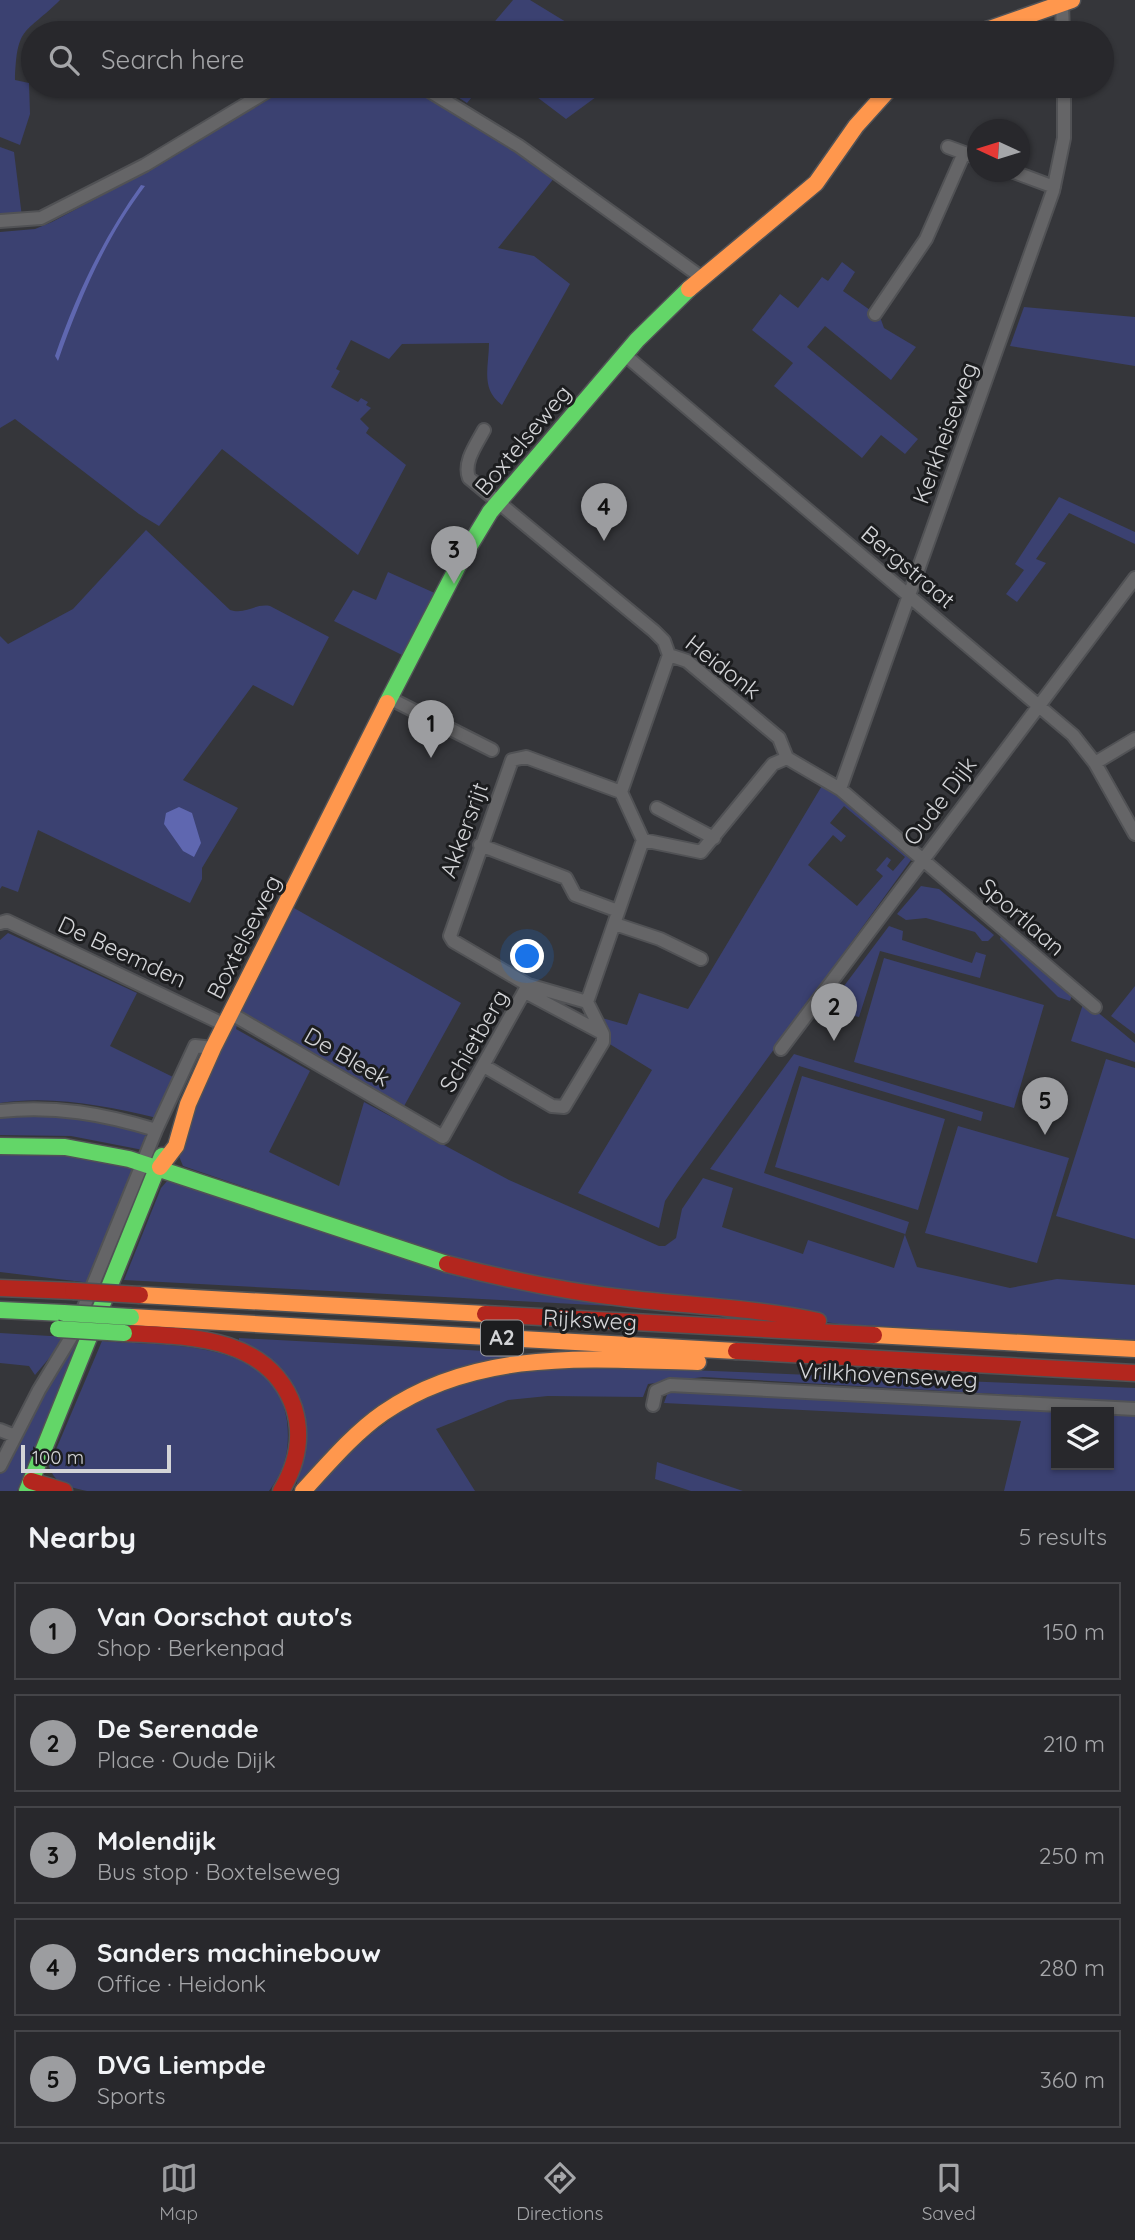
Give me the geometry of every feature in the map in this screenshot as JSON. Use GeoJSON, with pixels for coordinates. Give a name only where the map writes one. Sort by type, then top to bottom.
{"type":"FeatureCollection","features":[{"type":"Feature","properties":{"kind":"main road"},"geometry":{"type":"LineString","coordinates":[[1012,21],[1067,2]]}},
{"type":"Feature","properties":{"kind":"main road","name":"Boxtelseweg"},"geometry":{"type":"LineString","coordinates":[[29,1486],[179,1112],[186,1107],[213,1048],[461,560],[499,502],[625,355],[701,277],[816,183],[856,126],[881,98]]}},
{"type":"Feature","properties":{"kind":"main road","name":"A2"},"geometry":{"type":"LineString","coordinates":[[0,1146],[59,1145],[143,1162],[373,1242],[476,1272],[566,1292],[784,1314],[875,1334]]}},
{"type":"Feature","properties":{"kind":"main road","name":"Rijksweg"},"geometry":{"type":"LineString","coordinates":[[0,1288],[1135,1349]]}},
{"type":"Feature","properties":{"kind":"main road","name":"Rijksweg"},"geometry":{"type":"LineString","coordinates":[[0,1310],[1135,1373]]}},
{"type":"Feature","properties":{"kind":"main road"},"geometry":{"type":"LineString","coordinates":[[0,1319],[58,1329],[208,1339],[239,1348],[265,1363],[290,1397],[298,1427],[293,1465],[281,1491]]}},
{"type":"Feature","properties":{"kind":"main road","name":"A2"},"geometry":{"type":"LineString","coordinates":[[303,1491],[349,1442],[400,1401],[434,1384],[490,1365],[555,1359],[782,1364],[874,1359]]}},
{"type":"Feature","properties":{"kind":"main road"},"geometry":{"type":"LineString","coordinates":[[29,1486],[64,1491]]}},
{"type":"Feature","properties":{"kind":"street"},"geometry":{"type":"LineString","coordinates":[[1065,21],[1067,2]]}},
{"type":"Feature","properties":{"kind":"street"},"geometry":{"type":"LineString","coordinates":[[0,221],[41,218],[145,165],[256,98]]}},
{"type":"Feature","properties":{"kind":"street"},"geometry":{"type":"LineString","coordinates":[[440,98],[541,161],[701,277]]}},
{"type":"Feature","properties":{"kind":"street","name":"Kerkheiseweg"},"geometry":{"type":"LineString","coordinates":[[840,789],[1054,187],[1064,138],[1064,98]]}},
{"type":"Feature","properties":{"kind":"street"},"geometry":{"type":"LineString","coordinates":[[948,147],[967,154]]}},
{"type":"Feature","properties":{"kind":"street"},"geometry":{"type":"LineString","coordinates":[[875,314],[926,239],[964,153]]}},
{"type":"Feature","properties":{"kind":"street"},"geometry":{"type":"LineString","coordinates":[[1030,178],[1054,187]]}},
{"type":"Feature","properties":{"kind":"street","name":"Bergstraat"},"geometry":{"type":"LineString","coordinates":[[625,355],[1073,735],[1095,763],[1135,834]]}},
{"type":"Feature","properties":{"kind":"street","name":"Heidonk"},"geometry":{"type":"LineString","coordinates":[[484,430],[466,470],[469,478],[654,631],[664,642],[669,655],[687,661],[779,738],[787,758],[840,789],[923,858]]}},
{"type":"Feature","properties":{"kind":"street","name":"Oude Dijk"},"geometry":{"type":"LineString","coordinates":[[781,1049],[1135,578]]}},
{"type":"Feature","properties":{"kind":"street"},"geometry":{"type":"LineString","coordinates":[[484,1066],[552,1106],[564,1107],[603,1042],[603,1034],[587,1002],[643,840],[621,792],[669,655]]}},
{"type":"Feature","properties":{"kind":"street"},"geometry":{"type":"LineString","coordinates":[[389,698],[492,750]]}},
{"type":"Feature","properties":{"kind":"street"},"geometry":{"type":"LineString","coordinates":[[1095,763],[1135,739]]}},
{"type":"Feature","properties":{"kind":"street","name":"Akkersrijt"},"geometry":{"type":"LineString","coordinates":[[527,988],[453,941],[450,936],[512,760],[519,756],[621,792]]}},
{"type":"Feature","properties":{"kind":"street"},"geometry":{"type":"LineString","coordinates":[[643,840],[694,852],[706,849],[773,764],[787,758]]}},
{"type":"Feature","properties":{"kind":"street"},"geometry":{"type":"LineString","coordinates":[[657,808],[714,838]]}},
{"type":"Feature","properties":{"kind":"street"},"geometry":{"type":"LineString","coordinates":[[480,845],[566,878],[575,895],[701,959]]}},
{"type":"Feature","properties":{"kind":"street","name":"Sportlaan"},"geometry":{"type":"LineString","coordinates":[[923,858],[1095,1007]]}},
{"type":"Feature","properties":{"kind":"street","name":"De Beemden"},"geometry":{"type":"LineString","coordinates":[[0,923],[7,921],[228,1019]]}},
{"type":"Feature","properties":{"kind":"street"},"geometry":{"type":"LineString","coordinates":[[527,988],[603,1034]]}},
{"type":"Feature","properties":{"kind":"street","name":"Schietberg"},"geometry":{"type":"LineString","coordinates":[[443,1137],[527,988],[587,1002]]}},
{"type":"Feature","properties":{"kind":"street","name":"De Bleek"},"geometry":{"type":"LineString","coordinates":[[228,1019],[443,1137]]}},
{"type":"Feature","properties":{"kind":"street"},"geometry":{"type":"LineString","coordinates":[[0,1466],[73,1334],[156,1130],[195,1046],[213,1048]]}},
{"type":"Feature","properties":{"kind":"street"},"geometry":{"type":"LineString","coordinates":[[0,1111],[50,1109],[83,1112],[109,1116],[156,1130]]}},
{"type":"Feature","properties":{"kind":"street","name":"Vrilkhovenseweg"},"geometry":{"type":"LineString","coordinates":[[653,1405],[656,1391],[670,1385],[1135,1409]]}},
{"type":"Feature","properties":{"kind":"street"},"geometry":{"type":"LineString","coordinates":[[0,1430],[15,1436]]}},
{"type":"Feature","properties":{"kind":"shaded area"},"geometry":{"type":"Polygon","coordinates":[[[0,0],[60,0],[37,21],[21,21],[15,80],[21,81],[21,98],[29,98],[30,114],[20,145],[0,137],[0,0]]]}},
{"type":"Feature","properties":{"kind":"shaded area"},"geometry":{"type":"Polygon","coordinates":[[[513,0],[530,0],[564,21],[495,21],[513,0]]]}},
{"type":"Feature","properties":{"kind":"shaded area"},"geometry":{"type":"Polygon","coordinates":[[[271,98],[429,98],[555,177],[498,248],[534,256],[570,284],[502,405],[495,399],[488,385],[489,343],[402,344],[389,359],[351,340],[336,369],[340,371],[331,387],[358,402],[361,398],[368,402],[366,405],[371,408],[360,419],[369,428],[366,433],[406,465],[358,555],[222,449],[159,526],[139,514],[15,419],[0,428],[0,232],[35,229],[52,222],[155,167],[271,98]]]}},
{"type":"Feature","properties":{"kind":"shaded area"},"geometry":{"type":"Polygon","coordinates":[[[538,98],[595,98],[566,119],[538,98]]]}},
{"type":"Feature","properties":{"kind":"shaded area"},"geometry":{"type":"Polygon","coordinates":[[[0,147],[14,152],[22,217],[0,219],[0,147]]]}},
{"type":"Feature","properties":{"kind":"shaded area"},"geometry":{"type":"Polygon","coordinates":[[[141,185],[145,186],[118,227],[95,270],[58,361],[55,356],[81,289],[114,226],[141,185]]]}},
{"type":"Feature","properties":{"kind":"shaded area"},"geometry":{"type":"Polygon","coordinates":[[[842,262],[855,272],[843,291],[880,317],[884,328],[916,347],[891,380],[825,326],[807,347],[918,439],[905,454],[881,435],[862,458],[774,386],[793,363],[752,330],[780,294],[798,308],[822,277],[828,281],[842,262]]]}},
{"type":"Feature","properties":{"kind":"shaded area"},"geometry":{"type":"Polygon","coordinates":[[[1024,307],[1135,317],[1135,366],[1010,346],[1024,307]]]}},
{"type":"Feature","properties":{"kind":"shaded area"},"geometry":{"type":"Polygon","coordinates":[[[1059,497],[1135,532],[1135,544],[1069,513],[1036,559],[1046,563],[1017,602],[1006,594],[1024,570],[1015,564],[1059,497]]]}},
{"type":"Feature","properties":{"kind":"shaded area"},"geometry":{"type":"Polygon","coordinates":[[[146,530],[230,610],[270,606],[329,637],[293,706],[253,685],[183,780],[238,808],[202,868],[202,879],[190,903],[38,830],[18,892],[2,886],[0,889],[0,636],[8,644],[73,609],[146,530]]]}},
{"type":"Feature","properties":{"kind":"shaded area"},"geometry":{"type":"Polygon","coordinates":[[[388,572],[439,595],[406,657],[334,621],[353,590],[376,600],[388,572]]]}},
{"type":"Feature","properties":{"kind":"shaded area"},"geometry":{"type":"Polygon","coordinates":[[[823,784],[911,860],[677,1183],[665,1201],[659,1228],[578,1193],[652,1070],[608,1043],[602,1018],[627,1025],[639,993],[688,1009],[823,784]],[[844,806],[830,823],[846,836],[841,842],[833,835],[808,865],[857,906],[883,876],[876,870],[887,857],[891,860],[887,866],[893,871],[905,857],[844,806]]]}},
{"type":"Feature","properties":{"kind":"shaded area"},"geometry":{"type":"Polygon","coordinates":[[[179,807],[192,813],[201,843],[194,857],[183,851],[164,824],[166,813],[179,807]]]}},
{"type":"Feature","properties":{"kind":"shaded area"},"geometry":{"type":"Polygon","coordinates":[[[921,886],[939,889],[994,935],[988,941],[982,941],[975,932],[926,918],[906,920],[897,914],[921,886]]]}},
{"type":"Feature","properties":{"kind":"shaded area"},"geometry":{"type":"Polygon","coordinates":[[[294,908],[461,1003],[403,1108],[240,1015],[236,1029],[310,1071],[269,1152],[339,1186],[364,1102],[509,1180],[659,1246],[665,1246],[676,1238],[682,1209],[703,1178],[733,1188],[722,1227],[803,1254],[808,1240],[894,1268],[905,1234],[710,1169],[794,1054],[983,1112],[981,1121],[799,1066],[764,1173],[909,1222],[905,1235],[917,1267],[1010,1288],[1057,1279],[1135,1285],[1135,1341],[839,1324],[490,1271],[183,1166],[178,1154],[204,1081],[294,908]]]}},
{"type":"Feature","properties":{"kind":"shaded area"},"geometry":{"type":"Polygon","coordinates":[[[889,926],[903,931],[902,940],[972,963],[976,952],[986,955],[980,978],[880,951],[859,1017],[826,1010],[889,926]]]}},
{"type":"Feature","properties":{"kind":"shaded area"},"geometry":{"type":"Polygon","coordinates":[[[1003,929],[1073,992],[1070,1001],[1058,997],[1000,939],[1003,929]]]}},
{"type":"Feature","properties":{"kind":"shaded area"},"geometry":{"type":"Polygon","coordinates":[[[8,933],[137,993],[110,1046],[175,1078],[157,1118],[60,1101],[0,1103],[0,940],[8,933]]]}},
{"type":"Feature","properties":{"kind":"shaded area"},"geometry":{"type":"Polygon","coordinates":[[[884,958],[1044,1005],[1014,1108],[854,1062],[884,958]]]}},
{"type":"Feature","properties":{"kind":"shaded area"},"geometry":{"type":"Polygon","coordinates":[[[1135,986],[1135,1034],[1111,1016],[1135,986]]]}},
{"type":"Feature","properties":{"kind":"shaded area"},"geometry":{"type":"Polygon","coordinates":[[[1084,1001],[1135,1043],[1135,1062],[1071,1041],[1084,1001]]]}},
{"type":"Feature","properties":{"kind":"shaded area"},"geometry":{"type":"Polygon","coordinates":[[[1106,1059],[1135,1068],[1135,1239],[1056,1216],[1106,1059]]]}},
{"type":"Feature","properties":{"kind":"shaded area"},"geometry":{"type":"Polygon","coordinates":[[[802,1076],[945,1119],[918,1210],[775,1167],[802,1076]]]}},
{"type":"Feature","properties":{"kind":"shaded area"},"geometry":{"type":"Polygon","coordinates":[[[14,1112],[102,1117],[147,1134],[143,1150],[71,1136],[0,1135],[0,1114],[14,1112]]]}},
{"type":"Feature","properties":{"kind":"shaded area"},"geometry":{"type":"Polygon","coordinates":[[[958,1126],[1069,1158],[1037,1263],[925,1233],[958,1126]]]}},
{"type":"Feature","properties":{"kind":"shaded area"},"geometry":{"type":"Polygon","coordinates":[[[44,1151],[136,1167],[91,1283],[0,1272],[0,1153],[44,1151]]]}},
{"type":"Feature","properties":{"kind":"shaded area"},"geometry":{"type":"Polygon","coordinates":[[[143,1170],[146,1174],[104,1284],[17,1491],[0,1491],[0,1474],[143,1170]]]}},
{"type":"Feature","properties":{"kind":"shaded area"},"geometry":{"type":"Polygon","coordinates":[[[168,1180],[350,1238],[670,1309],[124,1280],[161,1188],[168,1180]]]}},
{"type":"Feature","properties":{"kind":"shaded area"},"geometry":{"type":"Polygon","coordinates":[[[0,1333],[67,1337],[35,1375],[29,1366],[0,1363],[0,1333]]]}},
{"type":"Feature","properties":{"kind":"shaded area"},"geometry":{"type":"Polygon","coordinates":[[[239,1338],[524,1353],[455,1371],[296,1491],[304,1424],[239,1343],[239,1338]]]}},
{"type":"Feature","properties":{"kind":"shaded area"},"geometry":{"type":"Polygon","coordinates":[[[102,1341],[213,1351],[240,1360],[262,1373],[278,1393],[288,1431],[283,1466],[269,1491],[87,1491],[59,1481],[49,1466],[102,1341]]]}},
{"type":"Feature","properties":{"kind":"shaded area"},"geometry":{"type":"Polygon","coordinates":[[[563,1365],[1135,1388],[1135,1402],[703,1377],[648,1384],[643,1397],[548,1396],[508,1400],[436,1429],[475,1491],[313,1491],[375,1431],[418,1401],[470,1381],[563,1365]]]}},
{"type":"Feature","properties":{"kind":"shaded area"},"geometry":{"type":"Polygon","coordinates":[[[679,1389],[1051,1409],[1051,1470],[1114,1470],[1114,1412],[1135,1413],[1135,1491],[1004,1491],[1021,1421],[664,1403],[668,1392],[679,1389]]]}},
{"type":"Feature","properties":{"kind":"shaded area"},"geometry":{"type":"Polygon","coordinates":[[[657,1462],[743,1491],[691,1491],[655,1479],[657,1462]]]}},
{"type":"Feature","properties":{"kind":"traffic: fast"},"geometry":{"type":"LineString","coordinates":[[387,703],[461,560],[490,512],[637,340],[689,289]]}},
{"type":"Feature","properties":{"kind":"traffic: fast"},"geometry":{"type":"LineString","coordinates":[[0,1146],[65,1147],[129,1159],[447,1264]]}},
{"type":"Feature","properties":{"kind":"traffic: fast"},"geometry":{"type":"LineString","coordinates":[[27,1491],[162,1156]]}},
{"type":"Feature","properties":{"kind":"traffic: fast"},"geometry":{"type":"LineString","coordinates":[[0,1310],[64,1313]]}},
{"type":"Feature","properties":{"kind":"traffic: fast"},"geometry":{"type":"LineString","coordinates":[[64,1313],[131,1317]]}},
{"type":"Feature","properties":{"kind":"traffic: fast"},"geometry":{"type":"LineString","coordinates":[[58,1329],[124,1333]]}},
{"type":"Feature","properties":{"kind":"traffic: slow"},"geometry":{"type":"LineString","coordinates":[[1012,21],[1072,0]]}},
{"type":"Feature","properties":{"kind":"traffic: slow"},"geometry":{"type":"LineString","coordinates":[[689,289],[816,183],[856,126],[881,98]]}},
{"type":"Feature","properties":{"kind":"traffic: slow"},"geometry":{"type":"LineString","coordinates":[[160,1167],[176,1146],[188,1104],[213,1048],[387,703]]}},
{"type":"Feature","properties":{"kind":"traffic: slow"},"geometry":{"type":"LineString","coordinates":[[140,1295],[485,1314]]}},
{"type":"Feature","properties":{"kind":"traffic: slow"},"geometry":{"type":"LineString","coordinates":[[131,1317],[736,1351]]}},
{"type":"Feature","properties":{"kind":"traffic: slow"},"geometry":{"type":"LineString","coordinates":[[874,1335],[1135,1349]]}},
{"type":"Feature","properties":{"kind":"traffic: slow"},"geometry":{"type":"LineString","coordinates":[[303,1491],[372,1421],[419,1392],[457,1377],[535,1362],[698,1362]]}},
{"type":"Feature","properties":{"kind":"traffic: jam"},"geometry":{"type":"LineString","coordinates":[[447,1264],[585,1293],[749,1310],[818,1321]]}},
{"type":"Feature","properties":{"kind":"traffic: jam"},"geometry":{"type":"LineString","coordinates":[[0,1288],[73,1291]]}},
{"type":"Feature","properties":{"kind":"traffic: jam"},"geometry":{"type":"LineString","coordinates":[[73,1291],[140,1295]]}},
{"type":"Feature","properties":{"kind":"traffic: jam"},"geometry":{"type":"LineString","coordinates":[[485,1314],[874,1335]]}},
{"type":"Feature","properties":{"kind":"traffic: jam"},"geometry":{"type":"LineString","coordinates":[[124,1333],[200,1339],[247,1353],[266,1366],[282,1384],[297,1419],[298,1440],[294,1461],[281,1491]]}},
{"type":"Feature","properties":{"kind":"traffic: jam"},"geometry":{"type":"LineString","coordinates":[[736,1351],[1135,1373]]}},
{"type":"Feature","properties":{"kind":"traffic: jam"},"geometry":{"type":"LineString","coordinates":[[31,1481],[64,1491]]}},
{"type":"Feature","properties":{"kind":"place","name":"Sanders machinebouw"},"geometry":{"type":"Point","coordinates":[604,541]}},
{"type":"Feature","properties":{"kind":"place","name":"Molendijk"},"geometry":{"type":"Point","coordinates":[454,584]}},
{"type":"Feature","properties":{"kind":"place","name":"Van Oorschot auto's"},"geometry":{"type":"Point","coordinates":[431,758]}},
{"type":"Feature","properties":{"kind":"place","name":"De Serenade"},"geometry":{"type":"Point","coordinates":[834,1041]}},
{"type":"Feature","properties":{"kind":"place","name":"DVG Liempde"},"geometry":{"type":"Point","coordinates":[1045,1135]}}]}
